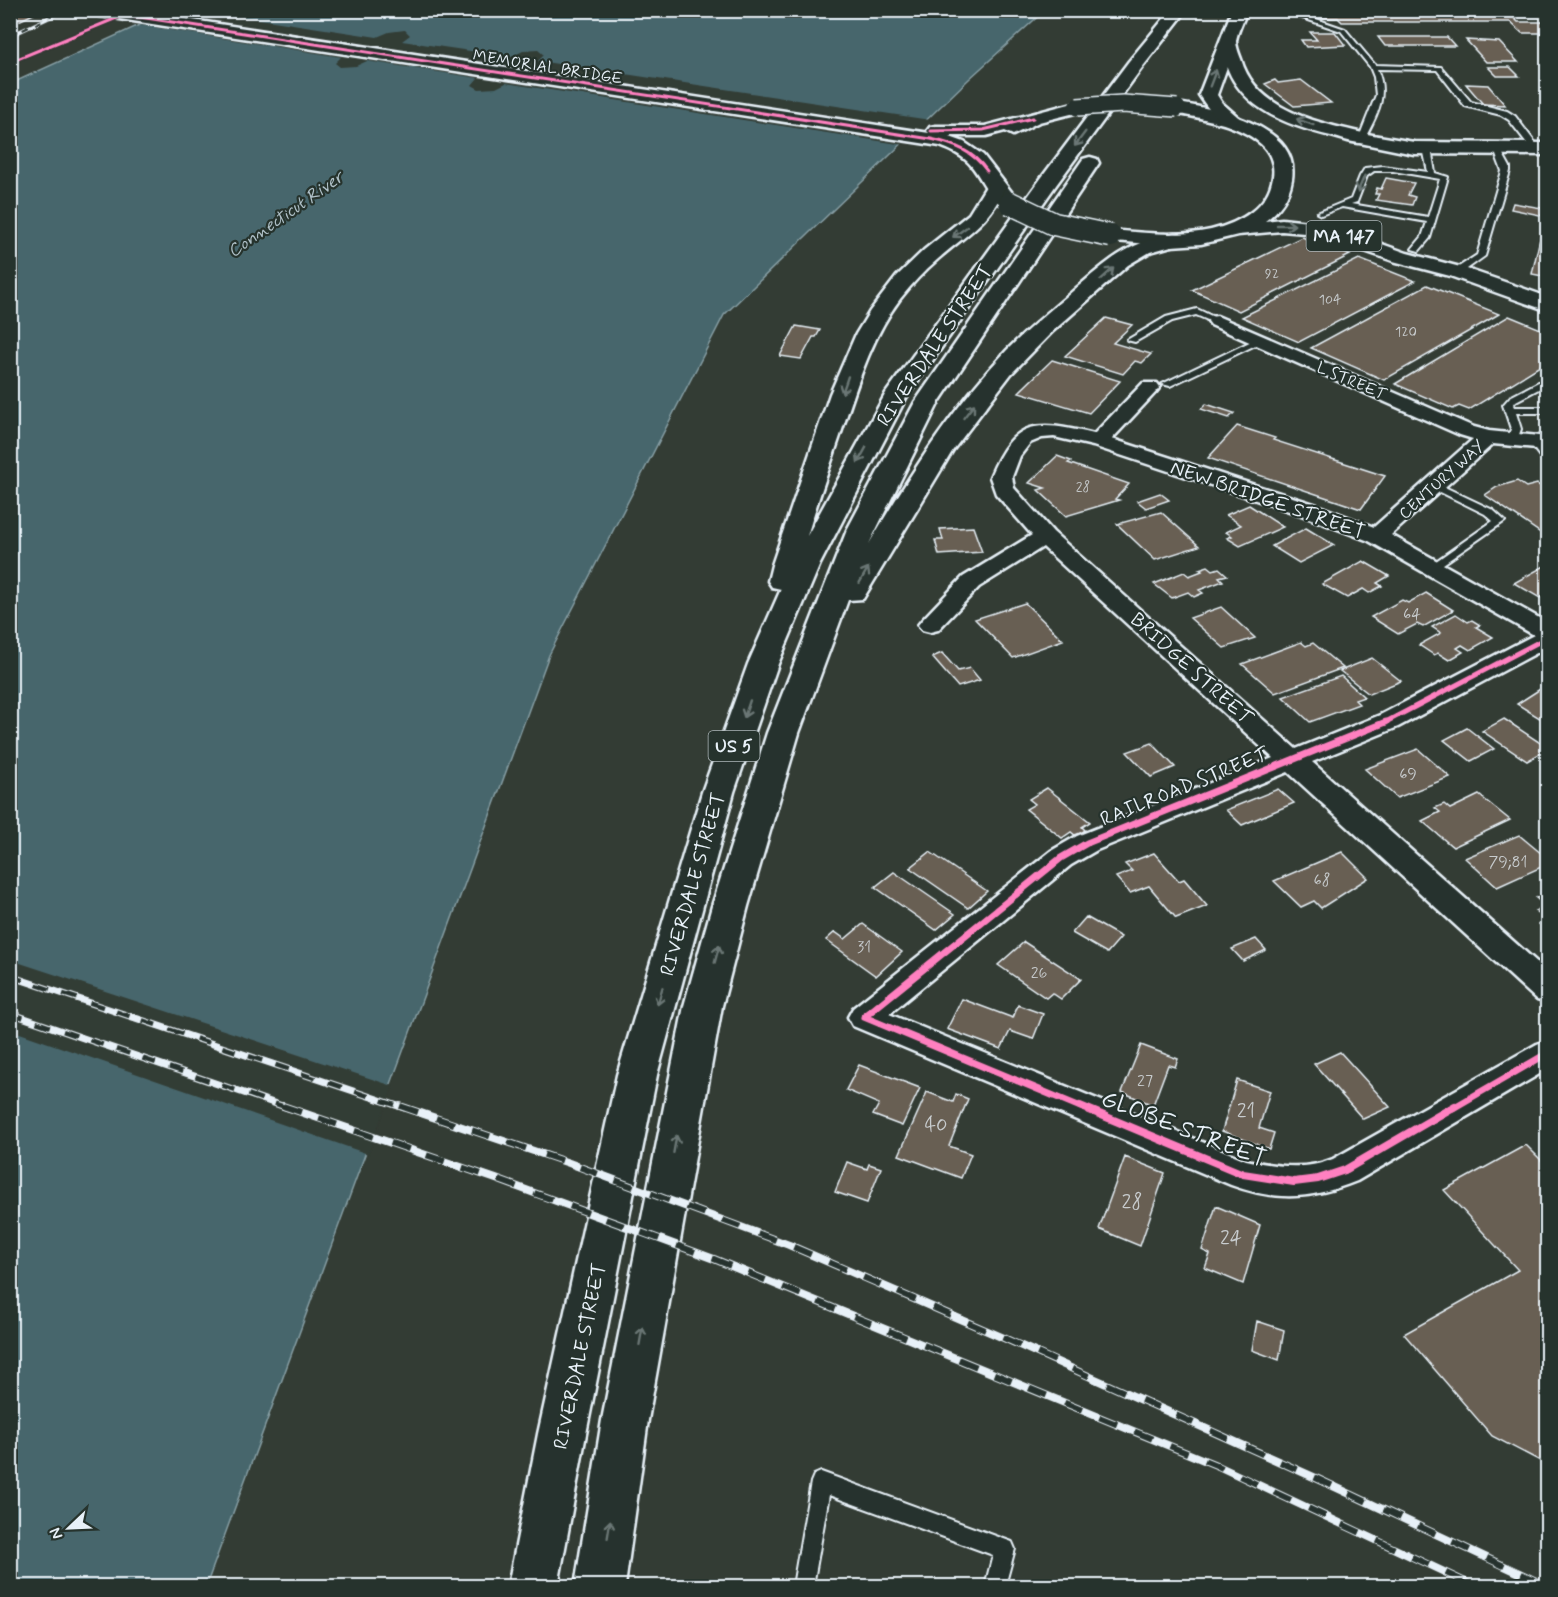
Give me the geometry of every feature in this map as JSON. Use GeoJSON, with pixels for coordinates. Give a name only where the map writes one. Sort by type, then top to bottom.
{"type":"FeatureCollection","features":[{"type":"Feature","properties":{"kind":"main road","name":"MEMORIAL BRIDGE"},"geometry":{"type":"LineString","coordinates":[[94,10],[946,137],[986,131],[1072,108]]}},
{"type":"Feature","properties":{"kind":"main road","name":"MEMORIAL BRIDGE"},"geometry":{"type":"LineString","coordinates":[[139,10],[946,137],[970,152],[998,187],[1054,224],[1111,236],[1175,239]]}},
{"type":"Feature","properties":{"kind":"main road","name":"RIVERDALE STREET"},"geometry":{"type":"LineString","coordinates":[[533,1587],[562,1434],[637,1075],[718,792],[763,663],[806,564],[894,398],[1049,181],[1135,65],[1180,10]]}},
{"type":"Feature","properties":{"kind":"main road","name":"RIVERDALE STREET"},"geometry":{"type":"LineString","coordinates":[[600,1587],[625,1420],[703,1006],[760,806],[803,680],[860,530],[927,402],[1074,185],[1201,10]]}},
{"type":"Feature","properties":{"kind":"main road"},"geometry":{"type":"LineString","coordinates":[[1236,123],[1217,108],[1208,96],[1239,10]]}},
{"type":"Feature","properties":{"kind":"main road"},"geometry":{"type":"LineString","coordinates":[[1228,43],[1241,82],[1259,100],[1302,121],[1396,146],[1542,149]]}},
{"type":"Feature","properties":{"kind":"main road"},"geometry":{"type":"LineString","coordinates":[[1072,108],[1093,86]]}},
{"type":"Feature","properties":{"kind":"main road"},"geometry":{"type":"LineString","coordinates":[[803,680],[923,475],[987,388],[1025,347],[1121,261],[1143,248],[1175,239],[1228,231],[1252,220],[1270,207],[1277,197],[1281,182],[1282,161],[1274,147],[1258,134],[1236,123],[1208,114],[1177,108],[1123,104],[1072,108]]}},
{"type":"Feature","properties":{"kind":"main road"},"geometry":{"type":"LineString","coordinates":[[763,663],[793,539],[851,369],[864,339],[891,296],[914,271],[929,256],[980,217],[998,187],[996,151],[1009,134],[1033,118]]}},
{"type":"Feature","properties":{"kind":"main road","name":"MA 147"},"geometry":{"type":"LineString","coordinates":[[1281,182],[1285,189],[1308,206],[1416,249],[1457,272]]}},
{"type":"Feature","properties":{"kind":"main road","name":"MA 147"},"geometry":{"type":"LineString","coordinates":[[1228,231],[1271,225],[1311,226],[1335,232],[1400,257],[1457,272],[1548,305]]}},
{"type":"Feature","properties":{"kind":"street","name":"L STREET"},"geometry":{"type":"LineString","coordinates":[[1217,321],[1467,430],[1488,437]]}},
{"type":"Feature","properties":{"kind":"street"},"geometry":{"type":"LineString","coordinates":[[1099,441],[1158,386]]}},
{"type":"Feature","properties":{"kind":"street","name":"NEW BRIDGE STREET"},"geometry":{"type":"LineString","coordinates":[[1002,486],[1001,477],[1010,455],[1015,447],[1030,435],[1046,430],[1099,441],[1309,510],[1377,536],[1548,635]]}},
{"type":"Feature","properties":{"kind":"street","name":"CENTURY WAY"},"geometry":{"type":"LineString","coordinates":[[1377,536],[1488,437],[1541,443]]}},
{"type":"Feature","properties":{"kind":"street","name":"BRIDGE STREET"},"geometry":{"type":"LineString","coordinates":[[1002,486],[1045,537],[1548,991]]}},
{"type":"Feature","properties":{"kind":"street"},"geometry":{"type":"LineString","coordinates":[[930,625],[971,582],[1045,537]]}},
{"type":"Feature","properties":{"kind":"street","name":"RAILROAD STREET"},"geometry":{"type":"LineString","coordinates":[[864,1017],[1061,858],[1087,843],[1414,709],[1548,635]]}},
{"type":"Feature","properties":{"kind":"street","name":"GLOBE STREET"},"geometry":{"type":"LineString","coordinates":[[864,1017],[1243,1174],[1281,1183],[1310,1182],[1345,1170],[1548,1053]]}},
{"type":"Feature","properties":{"kind":"lane"},"geometry":{"type":"LineString","coordinates":[[1293,13],[1343,30],[1374,67],[1379,77],[1382,94],[1361,138]]}},
{"type":"Feature","properties":{"kind":"lane"},"geometry":{"type":"LineString","coordinates":[[1374,67],[1439,68],[1468,104],[1504,113],[1512,118],[1542,149]]}},
{"type":"Feature","properties":{"kind":"lane"},"geometry":{"type":"LineString","coordinates":[[1427,148],[1431,175]]}},
{"type":"Feature","properties":{"kind":"lane"},"geometry":{"type":"LineString","coordinates":[[1457,272],[1481,256],[1506,171],[1506,166],[1496,149]]}},
{"type":"Feature","properties":{"kind":"lane"},"geometry":{"type":"LineString","coordinates":[[1342,205],[1354,200],[1366,172],[1371,169],[1384,168],[1444,177],[1426,238],[1416,249]]}},
{"type":"Feature","properties":{"kind":"lane"},"geometry":{"type":"LineString","coordinates":[[1308,206],[1342,205],[1431,220]]}},
{"type":"Feature","properties":{"kind":"lane"},"geometry":{"type":"LineString","coordinates":[[1132,340],[1169,320],[1197,312],[1217,321]]}},
{"type":"Feature","properties":{"kind":"lane"},"geometry":{"type":"LineString","coordinates":[[1158,386],[1261,340]]}},
{"type":"Feature","properties":{"kind":"lane"},"geometry":{"type":"LineString","coordinates":[[1512,441],[1516,429],[1508,405],[1513,399],[1548,380]]}},
{"type":"Feature","properties":{"kind":"lane"},"geometry":{"type":"LineString","coordinates":[[1510,410],[1548,410]]}},
{"type":"Feature","properties":{"kind":"lane"},"geometry":{"type":"LineString","coordinates":[[1541,443],[1548,460]]}},
{"type":"Feature","properties":{"kind":"lane"},"geometry":{"type":"LineString","coordinates":[[1433,568],[1500,521],[1489,512],[1434,485]]}},
{"type":"Feature","properties":{"kind":"lane"},"geometry":{"type":"LineString","coordinates":[[803,1587],[822,1482],[1005,1549],[995,1587]]}},
{"type":"Feature","properties":{"kind":"water","name":"Connecticut River"},"geometry":{"type":"Polygon","coordinates":[[[170,11],[1044,11],[969,79],[724,315],[549,655],[206,1586],[11,1586],[10,84],[170,11]]]}},
{"type":"Feature","properties":{"kind":"pier"},"geometry":{"type":"Polygon","coordinates":[[[163,10],[201,10],[377,37],[389,32],[405,30],[410,35],[402,41],[511,57],[523,51],[538,50],[544,55],[538,61],[930,120],[905,145],[506,83],[496,88],[479,89],[472,85],[478,78],[367,61],[356,66],[340,67],[335,63],[341,57],[133,24],[163,10]]]}},
{"type":"Feature","properties":{"kind":"pier"},"geometry":{"type":"Polygon","coordinates":[[[11,960],[393,1086],[368,1154],[11,1030],[11,960]]]}},
{"type":"Feature","properties":{"kind":"building"},"geometry":{"type":"Polygon","coordinates":[[[15,10],[40,11],[10,25],[10,12],[15,10]]]}},
{"type":"Feature","properties":{"kind":"building"},"geometry":{"type":"Polygon","coordinates":[[[1314,10],[1506,10],[1518,22],[1548,22],[1548,33],[1522,33],[1510,22],[1342,22],[1338,18],[1319,18],[1314,10]]]}},
{"type":"Feature","properties":{"kind":"building"},"geometry":{"type":"Polygon","coordinates":[[[1310,32],[1335,32],[1345,45],[1306,47],[1301,40],[1317,40],[1310,32]]]}},
{"type":"Feature","properties":{"kind":"building"},"geometry":{"type":"Polygon","coordinates":[[[1378,37],[1447,37],[1455,46],[1385,46],[1378,37]]]}},
{"type":"Feature","properties":{"kind":"building"},"geometry":{"type":"Polygon","coordinates":[[[1466,40],[1499,42],[1518,62],[1486,62],[1466,40]]]}},
{"type":"Feature","properties":{"kind":"building"},"geometry":{"type":"Polygon","coordinates":[[[1488,67],[1510,67],[1519,76],[1497,76],[1488,67]]]}},
{"type":"Feature","properties":{"kind":"building"},"geometry":{"type":"Polygon","coordinates":[[[1275,80],[1278,83],[1301,80],[1331,103],[1294,106],[1265,84],[1275,80]]]}},
{"type":"Feature","properties":{"kind":"building"},"geometry":{"type":"Polygon","coordinates":[[[1466,84],[1488,85],[1505,105],[1483,104],[1466,84]]]}},
{"type":"Feature","properties":{"kind":"building"},"geometry":{"type":"Polygon","coordinates":[[[1386,178],[1414,183],[1408,195],[1415,197],[1412,205],[1376,200],[1379,194],[1375,194],[1377,188],[1381,189],[1386,178]]]}},
{"type":"Feature","properties":{"kind":"building"},"geometry":{"type":"Polygon","coordinates":[[[1513,203],[1547,209],[1548,206],[1548,277],[1532,274],[1545,216],[1511,209],[1513,203]]]}},
{"type":"Feature","properties":{"kind":"building"},"geometry":{"type":"Polygon","coordinates":[[[1302,237],[1350,255],[1239,311],[1192,290],[1302,237]]]}},
{"type":"Feature","properties":{"kind":"building"},"geometry":{"type":"Polygon","coordinates":[[[1359,259],[1415,281],[1299,342],[1242,317],[1359,259]]]}},
{"type":"Feature","properties":{"kind":"building"},"geometry":{"type":"Polygon","coordinates":[[[1427,285],[1499,314],[1384,380],[1311,348],[1427,285]]]}},
{"type":"Feature","properties":{"kind":"building"},"geometry":{"type":"Polygon","coordinates":[[[1509,316],[1548,332],[1548,361],[1469,410],[1459,406],[1453,409],[1395,384],[1509,316]]]}},
{"type":"Feature","properties":{"kind":"building"},"geometry":{"type":"Polygon","coordinates":[[[1106,318],[1132,325],[1113,343],[1151,354],[1142,363],[1135,361],[1123,374],[1065,356],[1106,318]]]}},
{"type":"Feature","properties":{"kind":"building"},"geometry":{"type":"Polygon","coordinates":[[[796,326],[820,330],[816,337],[813,337],[801,359],[780,356],[796,326]]]}},
{"type":"Feature","properties":{"kind":"building"},"geometry":{"type":"Polygon","coordinates":[[[1052,360],[1120,381],[1089,413],[1019,392],[1052,360]]]}},
{"type":"Feature","properties":{"kind":"building"},"geometry":{"type":"Polygon","coordinates":[[[1206,404],[1234,413],[1229,418],[1201,409],[1206,404]]]}},
{"type":"Feature","properties":{"kind":"building"},"geometry":{"type":"Polygon","coordinates":[[[1237,426],[1385,476],[1361,509],[1208,458],[1237,426]]]}},
{"type":"Feature","properties":{"kind":"building"},"geometry":{"type":"Polygon","coordinates":[[[1057,456],[1071,461],[1068,463],[1129,484],[1115,499],[1119,500],[1066,516],[1038,490],[1045,488],[1029,483],[1057,456]]]}},
{"type":"Feature","properties":{"kind":"building"},"geometry":{"type":"Polygon","coordinates":[[[1517,481],[1526,487],[1537,484],[1548,491],[1548,538],[1485,495],[1497,487],[1517,481]]]}},
{"type":"Feature","properties":{"kind":"building"},"geometry":{"type":"Polygon","coordinates":[[[1160,493],[1169,500],[1146,508],[1137,501],[1160,493]]]}},
{"type":"Feature","properties":{"kind":"building"},"geometry":{"type":"Polygon","coordinates":[[[1249,505],[1283,527],[1240,546],[1227,538],[1232,536],[1226,532],[1241,525],[1226,515],[1249,505]]]}},
{"type":"Feature","properties":{"kind":"building"},"geometry":{"type":"Polygon","coordinates":[[[1161,512],[1199,546],[1155,560],[1117,524],[1161,512]]]}},
{"type":"Feature","properties":{"kind":"building"},"geometry":{"type":"Polygon","coordinates":[[[973,527],[982,552],[939,555],[935,540],[943,540],[940,529],[973,527]]]}},
{"type":"Feature","properties":{"kind":"building"},"geometry":{"type":"Polygon","coordinates":[[[1306,528],[1334,545],[1299,563],[1272,546],[1306,528]]]}},
{"type":"Feature","properties":{"kind":"building"},"geometry":{"type":"Polygon","coordinates":[[[1363,561],[1389,576],[1377,583],[1382,586],[1369,593],[1363,589],[1347,598],[1322,584],[1363,561]]]}},
{"type":"Feature","properties":{"kind":"building"},"geometry":{"type":"Polygon","coordinates":[[[1548,564],[1548,593],[1540,598],[1514,583],[1548,564]]]}},
{"type":"Feature","properties":{"kind":"building"},"geometry":{"type":"Polygon","coordinates":[[[1208,566],[1213,570],[1219,568],[1227,575],[1219,577],[1223,581],[1199,590],[1203,593],[1194,597],[1188,592],[1172,598],[1154,584],[1184,572],[1189,576],[1208,566]]]}},
{"type":"Feature","properties":{"kind":"building"},"geometry":{"type":"Polygon","coordinates":[[[1426,593],[1453,610],[1423,627],[1417,624],[1398,634],[1371,617],[1402,600],[1408,603],[1426,593]]]}},
{"type":"Feature","properties":{"kind":"building"},"geometry":{"type":"Polygon","coordinates":[[[1025,603],[1063,640],[1013,658],[975,619],[1025,603]]]}},
{"type":"Feature","properties":{"kind":"building"},"geometry":{"type":"Polygon","coordinates":[[[1221,607],[1255,638],[1224,648],[1190,618],[1221,607]]]}},
{"type":"Feature","properties":{"kind":"building"},"geometry":{"type":"Polygon","coordinates":[[[1456,614],[1468,622],[1472,620],[1480,625],[1476,627],[1493,637],[1470,650],[1462,645],[1457,648],[1463,652],[1449,660],[1438,653],[1434,655],[1419,645],[1441,633],[1432,627],[1456,614]]]}},
{"type":"Feature","properties":{"kind":"building"},"geometry":{"type":"Polygon","coordinates":[[[1301,642],[1306,646],[1313,643],[1343,668],[1275,693],[1242,664],[1301,642]]]}},
{"type":"Feature","properties":{"kind":"building"},"geometry":{"type":"Polygon","coordinates":[[[942,653],[958,671],[970,668],[980,680],[958,687],[932,657],[942,653]]]}},
{"type":"Feature","properties":{"kind":"building"},"geometry":{"type":"Polygon","coordinates":[[[1372,658],[1401,681],[1369,694],[1340,671],[1372,658]]]}},
{"type":"Feature","properties":{"kind":"building"},"geometry":{"type":"Polygon","coordinates":[[[1341,676],[1364,697],[1355,700],[1359,704],[1310,722],[1283,697],[1341,676]]]}},
{"type":"Feature","properties":{"kind":"building"},"geometry":{"type":"Polygon","coordinates":[[[1548,684],[1548,721],[1546,722],[1517,704],[1548,684]]]}},
{"type":"Feature","properties":{"kind":"building"},"geometry":{"type":"Polygon","coordinates":[[[1504,719],[1548,749],[1527,761],[1482,731],[1504,719]]]}},
{"type":"Feature","properties":{"kind":"building"},"geometry":{"type":"Polygon","coordinates":[[[1467,728],[1494,749],[1471,761],[1444,740],[1467,728]]]}},
{"type":"Feature","properties":{"kind":"building"},"geometry":{"type":"Polygon","coordinates":[[[1152,743],[1175,767],[1151,777],[1127,752],[1152,743]]]}},
{"type":"Feature","properties":{"kind":"building"},"geometry":{"type":"Polygon","coordinates":[[[1418,749],[1450,777],[1397,798],[1365,769],[1418,749]]]}},
{"type":"Feature","properties":{"kind":"building"},"geometry":{"type":"Polygon","coordinates":[[[1047,788],[1090,822],[1082,827],[1085,830],[1076,836],[1071,832],[1062,838],[1026,809],[1035,804],[1029,799],[1047,788]]]}},
{"type":"Feature","properties":{"kind":"building"},"geometry":{"type":"Polygon","coordinates":[[[1278,789],[1294,803],[1242,825],[1226,810],[1278,789]]]}},
{"type":"Feature","properties":{"kind":"building"},"geometry":{"type":"Polygon","coordinates":[[[1479,795],[1510,820],[1453,847],[1422,821],[1440,812],[1435,808],[1444,804],[1450,809],[1479,795]]]}},
{"type":"Feature","properties":{"kind":"building"},"geometry":{"type":"Polygon","coordinates":[[[1519,835],[1548,859],[1548,864],[1497,887],[1465,858],[1519,835]]]}},
{"type":"Feature","properties":{"kind":"building"},"geometry":{"type":"Polygon","coordinates":[[[930,852],[987,891],[968,908],[910,868],[930,852]]]}},
{"type":"Feature","properties":{"kind":"building"},"geometry":{"type":"Polygon","coordinates":[[[1342,852],[1368,878],[1321,908],[1314,901],[1301,907],[1274,881],[1342,852]]]}},
{"type":"Feature","properties":{"kind":"building"},"geometry":{"type":"Polygon","coordinates":[[[1154,853],[1179,881],[1184,879],[1207,906],[1176,918],[1149,886],[1130,893],[1116,877],[1132,871],[1125,864],[1154,853]]]}},
{"type":"Feature","properties":{"kind":"building"},"geometry":{"type":"Polygon","coordinates":[[[894,872],[955,914],[936,930],[875,887],[894,872]]]}},
{"type":"Feature","properties":{"kind":"building"},"geometry":{"type":"Polygon","coordinates":[[[1548,894],[1548,932],[1539,924],[1547,921],[1535,911],[1545,906],[1536,898],[1548,894]]]}},
{"type":"Feature","properties":{"kind":"building"},"geometry":{"type":"Polygon","coordinates":[[[1086,917],[1121,937],[1107,953],[1072,933],[1086,917]]]}},
{"type":"Feature","properties":{"kind":"building"},"geometry":{"type":"Polygon","coordinates":[[[863,924],[902,952],[876,976],[826,940],[835,932],[845,939],[863,924]]]}},
{"type":"Feature","properties":{"kind":"building"},"geometry":{"type":"Polygon","coordinates":[[[1256,939],[1266,950],[1243,961],[1232,949],[1256,939]]]}},
{"type":"Feature","properties":{"kind":"building"},"geometry":{"type":"Polygon","coordinates":[[[1024,942],[1081,979],[1061,999],[1052,993],[1046,998],[998,965],[1024,942]]]}},
{"type":"Feature","properties":{"kind":"building"},"geometry":{"type":"Polygon","coordinates":[[[962,999],[1013,1018],[1018,1005],[1043,1014],[1033,1039],[1010,1031],[1001,1049],[947,1029],[962,999]]]}},
{"type":"Feature","properties":{"kind":"building"},"geometry":{"type":"Polygon","coordinates":[[[1141,1045],[1178,1059],[1175,1067],[1168,1065],[1153,1105],[1122,1092],[1141,1045]]]}},
{"type":"Feature","properties":{"kind":"building"},"geometry":{"type":"Polygon","coordinates":[[[1340,1052],[1390,1107],[1363,1119],[1314,1064],[1340,1052]]]}},
{"type":"Feature","properties":{"kind":"building"},"geometry":{"type":"Polygon","coordinates":[[[859,1065],[920,1088],[902,1126],[873,1115],[879,1104],[846,1090],[859,1065]]]}},
{"type":"Feature","properties":{"kind":"building"},"geometry":{"type":"Polygon","coordinates":[[[1237,1080],[1270,1091],[1259,1128],[1274,1133],[1269,1149],[1222,1131],[1237,1080]]]}},
{"type":"Feature","properties":{"kind":"building"},"geometry":{"type":"Polygon","coordinates":[[[927,1092],[953,1102],[956,1094],[968,1099],[949,1146],[971,1154],[961,1178],[899,1155],[927,1092]]]}},
{"type":"Feature","properties":{"kind":"building"},"geometry":{"type":"Polygon","coordinates":[[[1526,1145],[1548,1167],[1548,1465],[1492,1436],[1404,1334],[1518,1270],[1444,1190],[1526,1145]]]}},
{"type":"Feature","properties":{"kind":"building"},"geometry":{"type":"Polygon","coordinates":[[[1125,1157],[1165,1173],[1140,1246],[1099,1229],[1125,1157]]]}},
{"type":"Feature","properties":{"kind":"building"},"geometry":{"type":"Polygon","coordinates":[[[847,1162],[867,1169],[869,1164],[881,1168],[867,1203],[835,1192],[847,1162]]]}},
{"type":"Feature","properties":{"kind":"building"},"geometry":{"type":"Polygon","coordinates":[[[1216,1206],[1260,1225],[1243,1284],[1205,1268],[1210,1254],[1202,1250],[1216,1206]]]}},
{"type":"Feature","properties":{"kind":"building"},"geometry":{"type":"Polygon","coordinates":[[[1257,1321],[1284,1330],[1279,1360],[1252,1350],[1257,1321]]]}},
{"type":"Feature","properties":{"kind":"railway"},"geometry":{"type":"LineString","coordinates":[[10,36],[65,10]]}},
{"type":"Feature","properties":{"kind":"railway"},"geometry":{"type":"LineString","coordinates":[[10,976],[404,1108]]}},
{"type":"Feature","properties":{"kind":"railway"},"geometry":{"type":"LineString","coordinates":[[10,1013],[288,1108]]}},
{"type":"Feature","properties":{"kind":"railway"},"geometry":{"type":"LineString","coordinates":[[283,1106],[496,1179],[714,1259],[1216,1465],[1474,1586]]}},
{"type":"Feature","properties":{"kind":"railway"},"geometry":{"type":"LineString","coordinates":[[400,1106],[569,1163],[789,1245],[1006,1339],[1318,1479],[1547,1586]]}},
{"type":"Feature","properties":{"kind":"cycle path"},"geometry":{"type":"LineString","coordinates":[[94,10],[931,139],[963,149],[976,158],[987,171]]}},
{"type":"Feature","properties":{"kind":"cycle path"},"geometry":{"type":"LineString","coordinates":[[10,62],[124,15]]}},
{"type":"Feature","properties":{"kind":"cycle path"},"geometry":{"type":"LineString","coordinates":[[931,131],[983,130],[1033,118]]}},
{"type":"Feature","properties":{"kind":"cycle path"},"geometry":{"type":"LineString","coordinates":[[1548,637],[1389,721],[1087,843],[1061,858],[864,1017],[1243,1174],[1294,1182],[1306,1182],[1345,1170],[1548,1053]]}}]}
